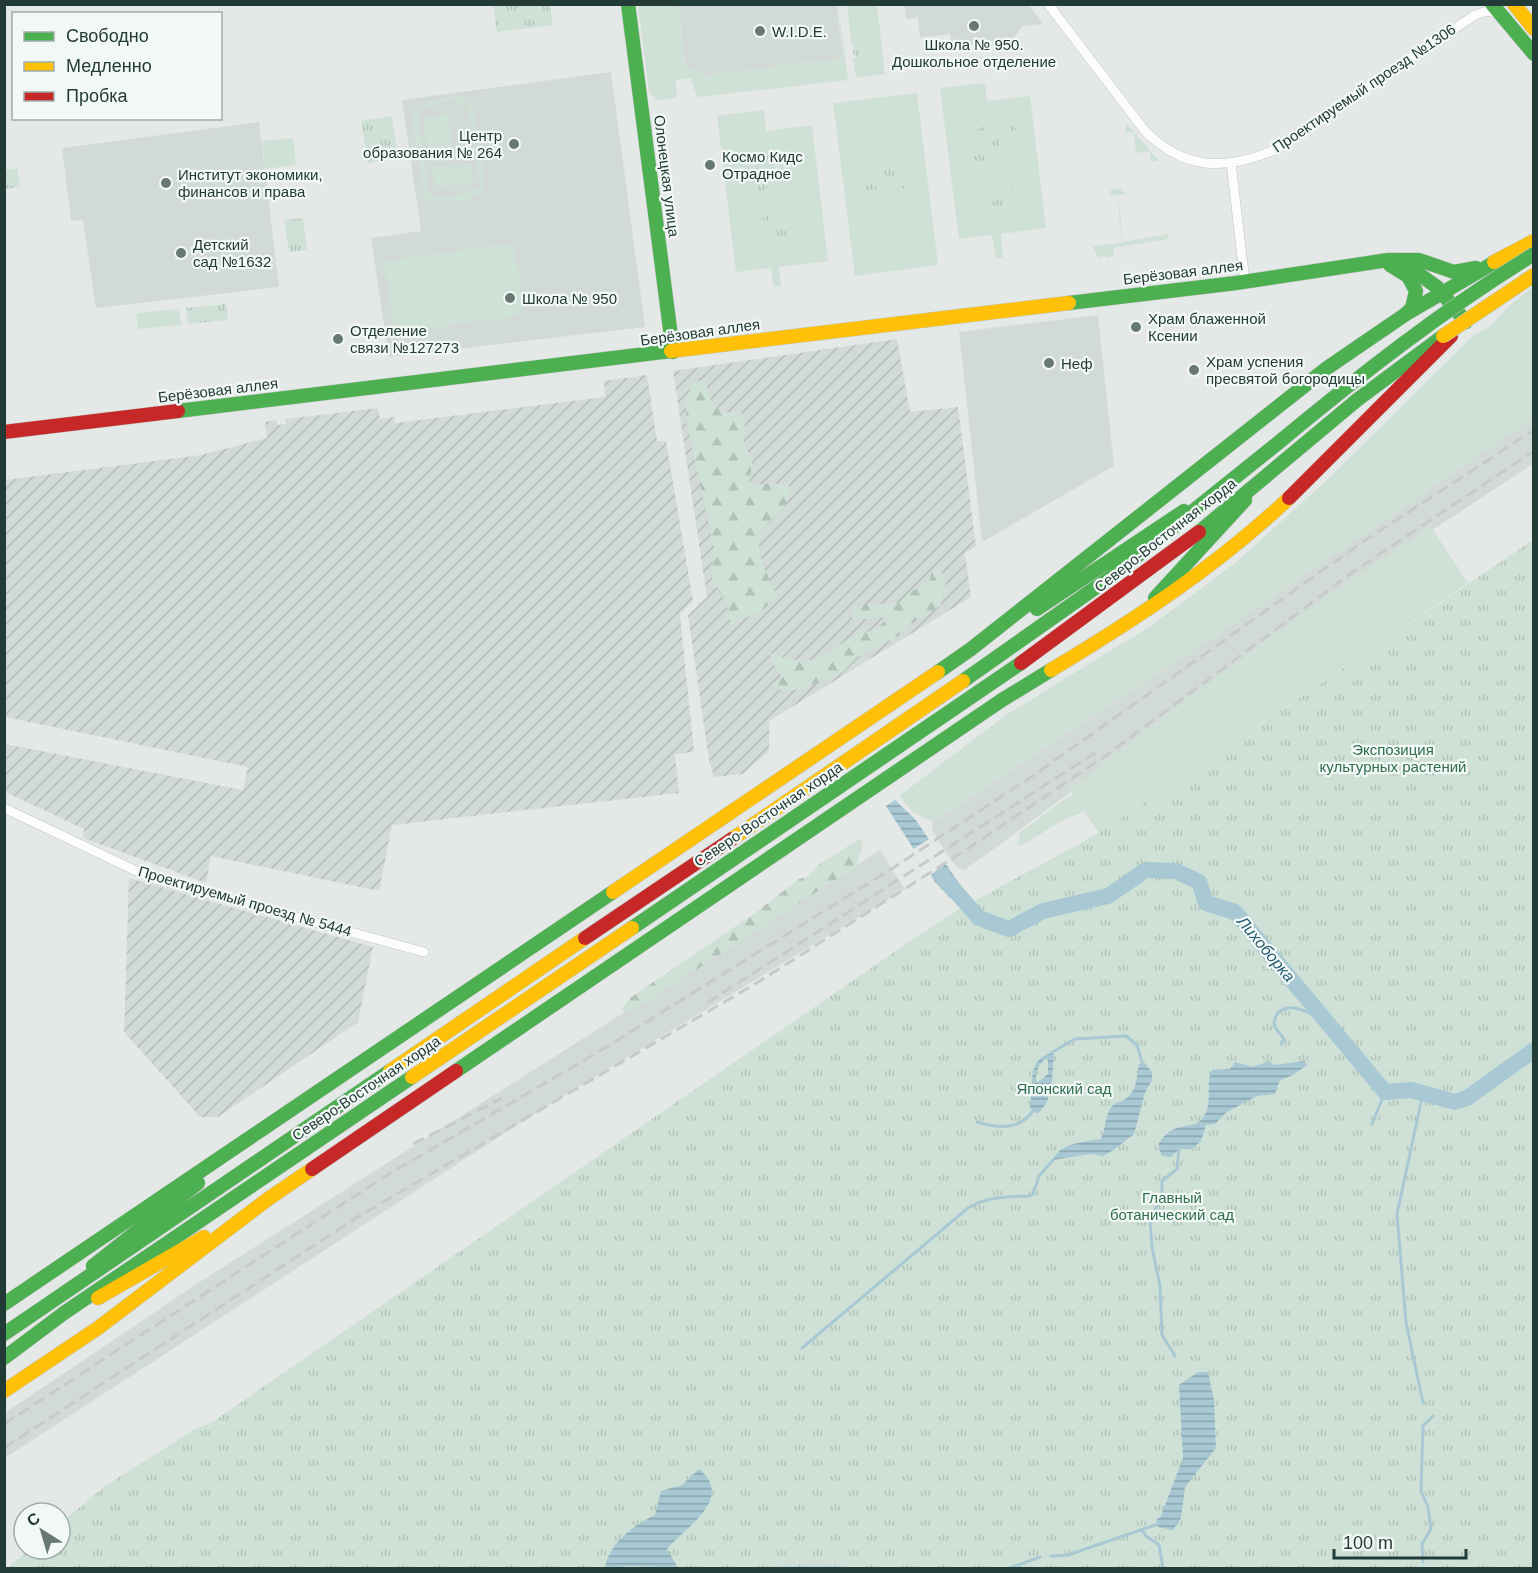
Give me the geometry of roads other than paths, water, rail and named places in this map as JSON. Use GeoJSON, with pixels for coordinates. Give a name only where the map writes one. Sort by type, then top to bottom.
{"type":"FeatureCollection","features":[{"type":"Feature","properties":{"kind":"main road","name":"Олонецкая улица"},"geometry":{"type":"LineString","coordinates":[[628,4],[673,352]]}},
{"type":"Feature","properties":{"kind":"main road"},"geometry":{"type":"LineString","coordinates":[[1514,4],[1533,28]]}},
{"type":"Feature","properties":{"kind":"main road"},"geometry":{"type":"LineString","coordinates":[[1523,4],[1533,20]]}},
{"type":"Feature","properties":{"kind":"main road"},"geometry":{"type":"LineString","coordinates":[[1495,9],[1533,54]]}},
{"type":"Feature","properties":{"kind":"main road","name":"Берёзовая аллея"},"geometry":{"type":"LineString","coordinates":[[4,433],[1245,282],[1400,260],[1420,259],[1444,271],[1461,273],[1502,258],[1533,241]]}},
{"type":"Feature","properties":{"kind":"main road","name":"Северо-Восточная хорда"},"geometry":{"type":"LineString","coordinates":[[4,1334],[1112,576],[1411,335],[1485,283],[1533,254]]}},
{"type":"Feature","properties":{"kind":"main road"},"geometry":{"type":"LineString","coordinates":[[971,650],[1279,404],[1406,314],[1502,258]]}},
{"type":"Feature","properties":{"kind":"main road"},"geometry":{"type":"LineString","coordinates":[[1400,260],[1449,290]]}},
{"type":"Feature","properties":{"kind":"main road"},"geometry":{"type":"LineString","coordinates":[[1382,262],[1399,269],[1413,283],[1415,300],[1406,314]]}},
{"type":"Feature","properties":{"kind":"main road"},"geometry":{"type":"LineString","coordinates":[[1431,265],[1471,318]]}},
{"type":"Feature","properties":{"kind":"main road"},"geometry":{"type":"LineString","coordinates":[[10,1387],[98,1328],[268,1200],[1002,700],[1112,634],[1191,580],[1271,516],[1356,435],[1471,318],[1533,270]]}},
{"type":"Feature","properties":{"kind":"main road","name":"Северо-Восточная хорда"},"geometry":{"type":"LineString","coordinates":[[4,1358],[40,1331],[1032,656],[1123,591],[1407,361],[1533,275]]}},
{"type":"Feature","properties":{"kind":"main road"},"geometry":{"type":"LineString","coordinates":[[1112,634],[1159,594],[1264,477]]}},
{"type":"Feature","properties":{"kind":"main road"},"geometry":{"type":"LineString","coordinates":[[4,1304],[971,650],[1236,478]]}},
{"type":"Feature","properties":{"kind":"main road"},"geometry":{"type":"LineString","coordinates":[[52,1299],[255,1136]]}},
{"type":"Feature","properties":{"kind":"main road"},"geometry":{"type":"LineString","coordinates":[[40,1331],[268,1200]]}},
{"type":"Feature","properties":{"kind":"street","name":"Проектируемый проезд №1306"},"geometry":{"type":"LineString","coordinates":[[1048,4],[1144,131],[1163,149],[1182,158],[1207,164],[1249,161],[1274,150],[1475,15],[1495,9]]}},
{"type":"Feature","properties":{"kind":"street"},"geometry":{"type":"LineString","coordinates":[[1232,163],[1245,282]]}},
{"type":"Feature","properties":{"kind":"street","name":"Проектируемый проезд № 5444"},"geometry":{"type":"LineString","coordinates":[[4,808],[151,878],[424,952]]}},
{"type":"Feature","properties":{"kind":"water"},"geometry":{"type":"Polygon","coordinates":[[[895,800],[915,819],[963,889],[951,899],[935,882],[886,806],[895,800]]]}},
{"type":"Feature","properties":{"kind":"water"},"geometry":{"type":"Polygon","coordinates":[[[1054,1054],[1050,1094],[1038,1113],[1032,1112],[1030,1107],[1032,1083],[1034,1068],[1043,1057],[1054,1054]],[[1048,1058],[1038,1069],[1037,1083],[1048,1074],[1048,1058]]]}},
{"type":"Feature","properties":{"kind":"water"},"geometry":{"type":"Polygon","coordinates":[[[1269,1061],[1274,1065],[1305,1061],[1307,1065],[1293,1075],[1280,1080],[1275,1094],[1257,1096],[1227,1112],[1215,1124],[1206,1125],[1201,1141],[1192,1149],[1179,1149],[1171,1157],[1162,1156],[1158,1145],[1163,1137],[1175,1129],[1197,1123],[1205,1114],[1209,1102],[1209,1082],[1212,1070],[1230,1069],[1235,1062],[1253,1067],[1269,1061]]]}},
{"type":"Feature","properties":{"kind":"water"},"geometry":{"type":"Polygon","coordinates":[[[1144,1062],[1152,1072],[1152,1080],[1145,1093],[1134,1134],[1103,1156],[1091,1154],[1053,1160],[1056,1154],[1067,1146],[1101,1139],[1112,1106],[1131,1094],[1139,1064],[1144,1062]]]}},
{"type":"Feature","properties":{"kind":"water"},"geometry":{"type":"Polygon","coordinates":[[[1198,1372],[1208,1372],[1214,1400],[1216,1448],[1185,1487],[1181,1518],[1173,1530],[1158,1527],[1156,1520],[1161,1516],[1183,1458],[1179,1385],[1198,1372]]]}},
{"type":"Feature","properties":{"kind":"water"},"geometry":{"type":"Polygon","coordinates":[[[699,1469],[709,1480],[712,1491],[703,1513],[667,1549],[678,1568],[633,1566],[605,1568],[612,1550],[623,1536],[655,1515],[661,1491],[682,1485],[699,1469]]]}},
{"type":"Feature","properties":{"kind":"waterway","name":"Лихоборка"},"geometry":{"type":"LineString","coordinates":[[942,876],[979,918],[1009,929],[1043,911],[1108,896],[1146,870],[1176,871],[1199,882],[1206,903],[1235,912],[1385,1092],[1411,1090],[1455,1102],[1467,1098],[1534,1050]]}},
{"type":"Feature","properties":{"kind":"waterway"},"geometry":{"type":"LineString","coordinates":[[1281,1044],[1284,1039],[1275,1027],[1274,1021],[1283,1009],[1300,1009],[1323,1020]]}},
{"type":"Feature","properties":{"kind":"waterway"},"geometry":{"type":"LineString","coordinates":[[1051,1053],[1075,1039],[1126,1036],[1137,1045],[1142,1062]]}},
{"type":"Feature","properties":{"kind":"waterway"},"geometry":{"type":"LineString","coordinates":[[1372,1124],[1385,1092]]}},
{"type":"Feature","properties":{"kind":"waterway"},"geometry":{"type":"LineString","coordinates":[[1423,1093],[1397,1214],[1406,1322],[1423,1403]]}},
{"type":"Feature","properties":{"kind":"waterway"},"geometry":{"type":"LineString","coordinates":[[977,1122],[992,1126],[1014,1125],[1027,1118],[1032,1112]]}},
{"type":"Feature","properties":{"kind":"waterway"},"geometry":{"type":"LineString","coordinates":[[1175,1356],[1162,1335],[1160,1286],[1152,1247],[1150,1220],[1162,1196],[1162,1181],[1177,1169],[1179,1148]]}},
{"type":"Feature","properties":{"kind":"waterway"},"geometry":{"type":"LineString","coordinates":[[802,1348],[968,1208],[990,1199],[1033,1194],[1039,1176],[1053,1160]]}},
{"type":"Feature","properties":{"kind":"waterway"},"geometry":{"type":"LineString","coordinates":[[1423,1562],[1422,1544],[1431,1529],[1428,1507],[1421,1491],[1423,1426],[1433,1416]]}},
{"type":"Feature","properties":{"kind":"waterway"},"geometry":{"type":"LineString","coordinates":[[1051,1556],[1068,1555],[1158,1524]]}},
{"type":"Feature","properties":{"kind":"waterway"},"geometry":{"type":"LineString","coordinates":[[1142,1530],[1146,1536],[1159,1545],[1163,1568]]}},
{"type":"Feature","properties":{"kind":"waterway"},"geometry":{"type":"LineString","coordinates":[[1010,1568],[1040,1557]]}},
{"type":"Feature","properties":{"kind":"waterway"},"geometry":{"type":"LineString","coordinates":[[779,1568],[842,1568]]}},
{"type":"Feature","properties":{"kind":"railway"},"geometry":{"type":"LineString","coordinates":[[4,1424],[384,1177],[595,1054],[893,868],[1037,773],[1364,541],[1534,430]]}},
{"type":"Feature","properties":{"kind":"railway"},"geometry":{"type":"LineString","coordinates":[[4,1448],[356,1218],[760,981],[964,851],[1104,757],[1353,572],[1534,451]]}},
{"type":"Feature","properties":{"kind":"railway"},"geometry":{"type":"LineString","coordinates":[[707,1003],[1098,751]]}},
{"type":"Feature","properties":{"kind":"railway"},"geometry":{"type":"LineString","coordinates":[[413,1144],[502,1098]]}},
{"type":"Feature","properties":{"kind":"place","name":"Школа № 950. Дошкольное отделение"},"geometry":{"type":"Point","coordinates":[974,26]}},
{"type":"Feature","properties":{"kind":"place","name":"W.I.D.E."},"geometry":{"type":"Point","coordinates":[760,31]}},
{"type":"Feature","properties":{"kind":"place","name":"Центр образования № 264"},"geometry":{"type":"Point","coordinates":[514,144]}},
{"type":"Feature","properties":{"kind":"place","name":"Космо Кидс Отрадное"},"geometry":{"type":"Point","coordinates":[710,165]}},
{"type":"Feature","properties":{"kind":"place","name":"Институт экономики, финансов и права"},"geometry":{"type":"Point","coordinates":[166,183]}},
{"type":"Feature","properties":{"kind":"place","name":"Детский сад №1632"},"geometry":{"type":"Point","coordinates":[181,253]}},
{"type":"Feature","properties":{"kind":"place","name":"Школа № 950"},"geometry":{"type":"Point","coordinates":[510,298]}},
{"type":"Feature","properties":{"kind":"place","name":"Храм блаженной Ксении"},"geometry":{"type":"Point","coordinates":[1136,327]}},
{"type":"Feature","properties":{"kind":"place","name":"Отделение связи №127273"},"geometry":{"type":"Point","coordinates":[338,339]}},
{"type":"Feature","properties":{"kind":"place","name":"Неф"},"geometry":{"type":"Point","coordinates":[1049,363]}},
{"type":"Feature","properties":{"kind":"place","name":"Храм успения пресвятой богородицы"},"geometry":{"type":"Point","coordinates":[1194,370]}},
{"type":"Feature","properties":{"kind":"park label","name":"Экспозиция культурных растений"},"geometry":{"type":"Point","coordinates":[1393,758]}},
{"type":"Feature","properties":{"kind":"park label","name":"Японский сад"},"geometry":{"type":"Point","coordinates":[1064,1088]}},
{"type":"Feature","properties":{"kind":"park label","name":"Главный ботанический сад"},"geometry":{"type":"Point","coordinates":[1172,1206]}}]}
